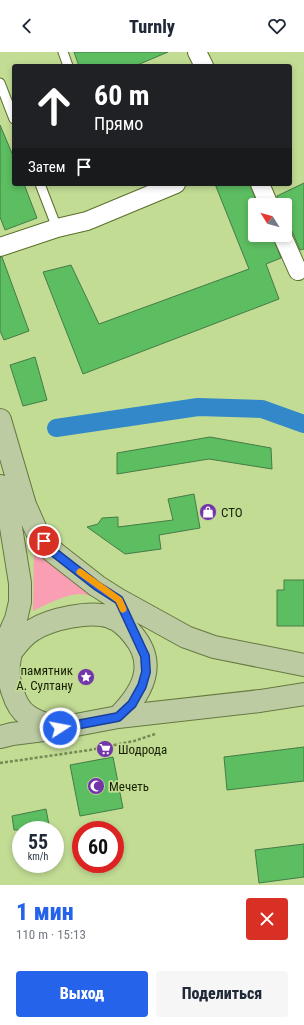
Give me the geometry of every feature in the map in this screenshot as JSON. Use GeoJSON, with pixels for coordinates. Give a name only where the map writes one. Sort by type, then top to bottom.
{"type":"FeatureCollection","features":[{"type":"Feature","properties":{"kind":"main road"},"geometry":{"type":"LineString","coordinates":[[0,420],[19,488],[37,532],[51,550],[97,586],[118,611],[140,642],[145,656],[146,672],[142,686],[132,704],[118,717]]}},
{"type":"Feature","properties":{"kind":"main road"},"geometry":{"type":"LineString","coordinates":[[0,486],[9,515],[20,583],[20,602],[8,647],[9,679],[12,692],[25,714],[37,722],[60,728]]}},
{"type":"Feature","properties":{"kind":"main road"},"geometry":{"type":"LineString","coordinates":[[8,647],[18,642],[34,629],[62,618],[118,611],[153,619],[186,637],[214,647],[304,665]]}},
{"type":"Feature","properties":{"kind":"main road"},"geometry":{"type":"LineString","coordinates":[[0,737],[118,717],[304,694]]}},
{"type":"Feature","properties":{"kind":"street"},"geometry":{"type":"LineString","coordinates":[[197,52],[203,64]]}},
{"type":"Feature","properties":{"kind":"street"},"geometry":{"type":"LineString","coordinates":[[0,247],[57,228],[86,221],[171,186]]}},
{"type":"Feature","properties":{"kind":"street"},"geometry":{"type":"LineString","coordinates":[[261,186],[266,198]]}},
{"type":"Feature","properties":{"kind":"street"},"geometry":{"type":"LineString","coordinates":[[285,242],[298,271]]}},
{"type":"Feature","properties":{"kind":"lane"},"geometry":{"type":"LineString","coordinates":[[63,52],[67,64]]}},
{"type":"Feature","properties":{"kind":"lane"},"geometry":{"type":"LineString","coordinates":[[0,84],[12,114]]}},
{"type":"Feature","properties":{"kind":"lane"},"geometry":{"type":"LineString","coordinates":[[41,186],[57,228]]}},
{"type":"Feature","properties":{"kind":"shaded area"},"geometry":{"type":"Polygon","coordinates":[[[34,547],[97,596],[80,594],[72,595],[33,611],[34,547]]]}},
{"type":"Feature","properties":{"kind":"building"},"geometry":{"type":"Polygon","coordinates":[[[74,52],[168,52],[140,64],[78,64],[74,52]]]}},
{"type":"Feature","properties":{"kind":"building"},"geometry":{"type":"Polygon","coordinates":[[[0,125],[12,153],[12,186],[25,186],[37,218],[5,230],[0,217],[0,125]]]}},
{"type":"Feature","properties":{"kind":"building"},"geometry":{"type":"Polygon","coordinates":[[[304,183],[304,249],[300,250],[292,231],[292,198],[277,198],[277,196],[304,183]]]}},
{"type":"Feature","properties":{"kind":"building"},"geometry":{"type":"Polygon","coordinates":[[[216,186],[251,186],[255,198],[248,198],[248,242],[275,242],[281,258],[266,264],[279,299],[83,374],[43,272],[71,265],[99,324],[249,269],[216,186]]]}},
{"type":"Feature","properties":{"kind":"building"},"geometry":{"type":"Polygon","coordinates":[[[0,257],[2,257],[29,331],[4,340],[0,331],[0,257]]]}},
{"type":"Feature","properties":{"kind":"building"},"geometry":{"type":"Polygon","coordinates":[[[35,357],[47,400],[23,406],[10,365],[35,357]]]}},
{"type":"Feature","properties":{"kind":"building"},"geometry":{"type":"Polygon","coordinates":[[[210,437],[271,448],[272,469],[209,459],[117,474],[117,453],[210,437]]]}},
{"type":"Feature","properties":{"kind":"building"},"geometry":{"type":"Polygon","coordinates":[[[194,494],[200,528],[159,535],[161,549],[125,554],[87,527],[98,524],[102,518],[118,517],[118,527],[173,520],[168,499],[194,494]]]}},
{"type":"Feature","properties":{"kind":"building"},"geometry":{"type":"Polygon","coordinates":[[[284,580],[304,580],[304,626],[277,626],[277,590],[284,590],[284,580]]]}},
{"type":"Feature","properties":{"kind":"building"},"geometry":{"type":"Polygon","coordinates":[[[304,747],[304,781],[227,790],[224,757],[304,747]]]}},
{"type":"Feature","properties":{"kind":"building","name":"Мечеть"},"geometry":{"type":"Polygon","coordinates":[[[113,757],[123,808],[80,816],[70,765],[113,757]]]}},
{"type":"Feature","properties":{"kind":"building"},"geometry":{"type":"Polygon","coordinates":[[[46,809],[48,821],[13,821],[12,816],[46,809]]]}},
{"type":"Feature","properties":{"kind":"building"},"geometry":{"type":"Polygon","coordinates":[[[304,844],[304,877],[259,883],[255,850],[304,844]]]}},
{"type":"Feature","properties":{"kind":"waterway"},"geometry":{"type":"LineString","coordinates":[[56,428],[198,407],[262,409],[304,424]]}},
{"type":"Feature","properties":{"kind":"slow traffic"},"geometry":{"type":"LineString","coordinates":[[80,572],[97,586],[119,600],[123,609]]}},
{"type":"Feature","properties":{"kind":"place","name":"СТО"},"geometry":{"type":"Point","coordinates":[208,512]}},
{"type":"Feature","properties":{"kind":"place","name":"памятник А. Султану"},"geometry":{"type":"Point","coordinates":[86,677]}},
{"type":"Feature","properties":{"kind":"place","name":"Шодрода"},"geometry":{"type":"Point","coordinates":[105,749]}},
{"type":"Feature","properties":{"kind":"place","name":"Мечеть"},"geometry":{"type":"Point","coordinates":[96,786]}},
{"type":"Feature","properties":{"kind":"route"},"geometry":{"type":"LineString","coordinates":[[44,541],[51,550],[97,586],[119,600],[140,642],[145,656],[146,672],[142,686],[132,704],[118,717],[60,728]]}}]}
